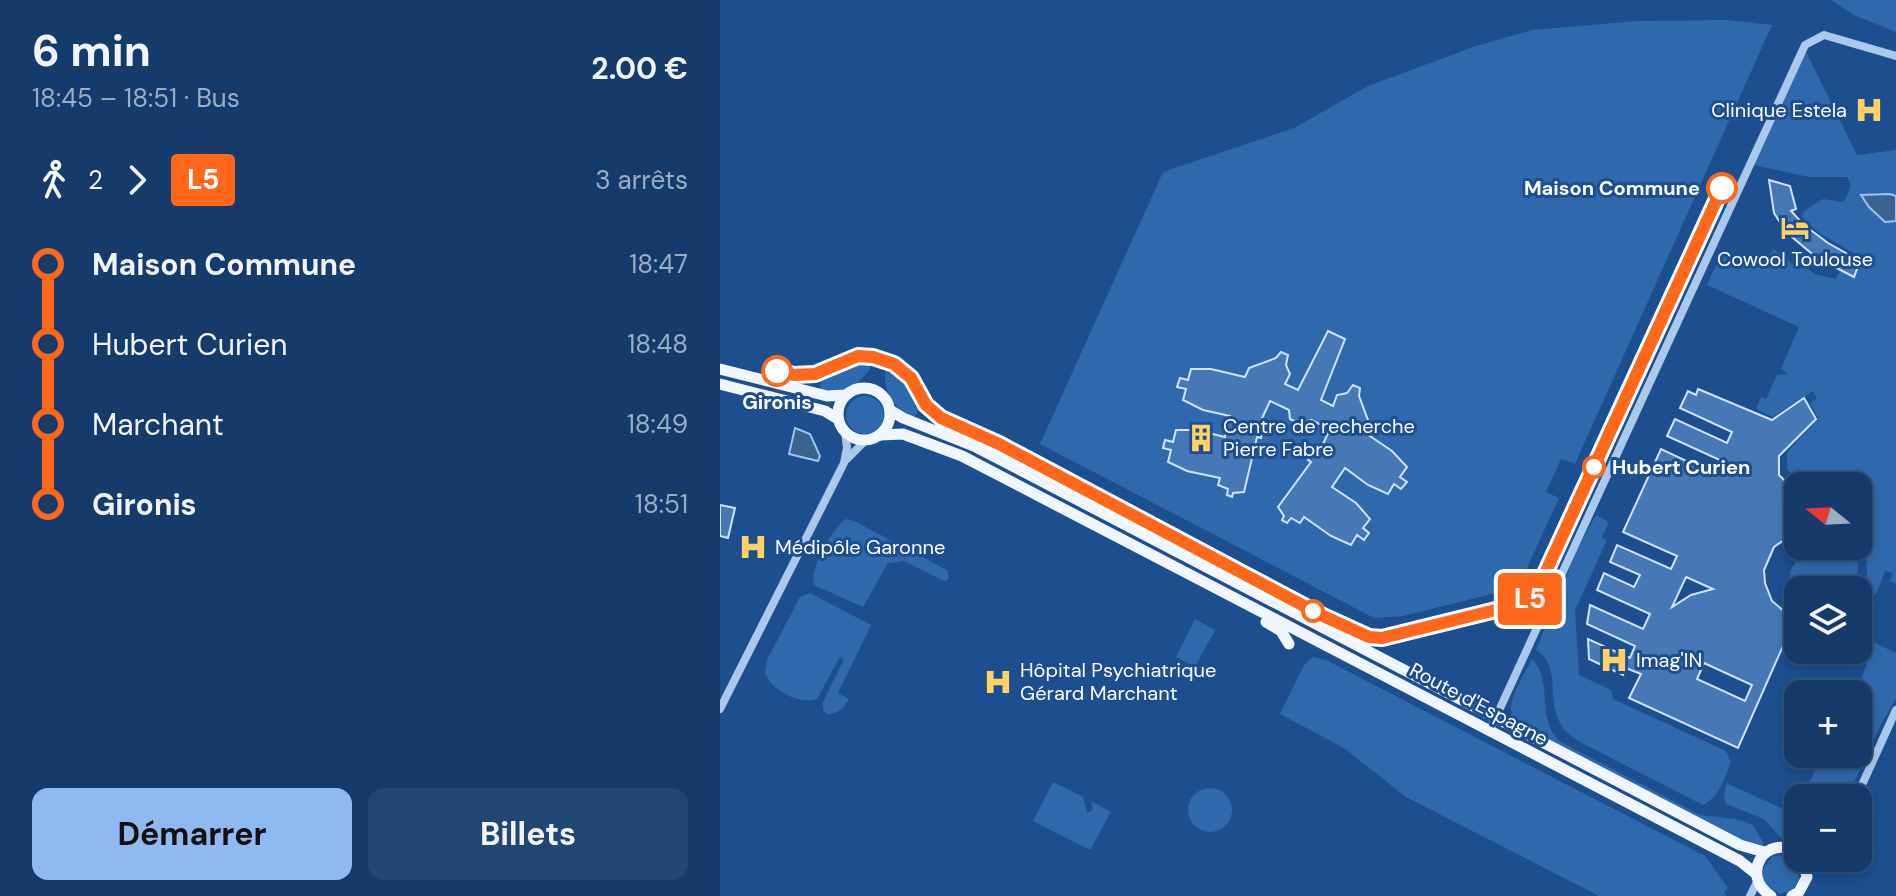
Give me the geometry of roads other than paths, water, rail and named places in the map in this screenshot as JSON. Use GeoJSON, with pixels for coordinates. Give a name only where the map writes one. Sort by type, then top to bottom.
{"type":"FeatureCollection","features":[{"type":"Feature","properties":{"kind":"main road"},"geometry":{"type":"LineString","coordinates":[[720,369],[821,395],[845,395],[859,388],[875,389],[888,401],[887,426],[880,435],[866,440],[857,439],[845,431],[838,419],[825,411],[720,384]]}},
{"type":"Feature","properties":{"kind":"main road"},"geometry":{"type":"LineString","coordinates":[[838,419],[839,406],[845,395]]}},
{"type":"Feature","properties":{"kind":"main road","name":"Route d'Espagne"},"geometry":{"type":"LineString","coordinates":[[890,410],[976,447],[1740,845],[1764,852]]}},
{"type":"Feature","properties":{"kind":"main road","name":"Route d'Espagne"},"geometry":{"type":"LineString","coordinates":[[880,435],[903,434],[962,456],[1740,861],[1771,896]]}},
{"type":"Feature","properties":{"kind":"main road"},"geometry":{"type":"LineString","coordinates":[[1219,590],[1281,631],[1289,644]]}},
{"type":"Feature","properties":{"kind":"main road"},"geometry":{"type":"LineString","coordinates":[[1756,877],[1756,865],[1764,852],[1784,846]]}},
{"type":"Feature","properties":{"kind":"main road"},"geometry":{"type":"LineString","coordinates":[[1802,872],[1804,885],[1813,896]]}},
{"type":"Feature","properties":{"kind":"main road"},"geometry":{"type":"LineString","coordinates":[[1792,896],[1804,885]]}},
{"type":"Feature","properties":{"kind":"street"},"geometry":{"type":"LineString","coordinates":[[1490,730],[1805,45],[1824,35],[1896,56]]}},
{"type":"Feature","properties":{"kind":"street"},"geometry":{"type":"LineString","coordinates":[[720,709],[844,463],[847,448],[845,431]]}},
{"type":"Feature","properties":{"kind":"street"},"geometry":{"type":"LineString","coordinates":[[844,463],[866,440]]}},
{"type":"Feature","properties":{"kind":"street"},"geometry":{"type":"LineString","coordinates":[[1862,784],[1896,710]]}},
{"type":"Feature","properties":{"kind":"street"},"geometry":{"type":"LineString","coordinates":[[1750,896],[1756,877]]}},
{"type":"Feature","properties":{"kind":"place","name":"Clinique Estela"},"geometry":{"type":"Point","coordinates":[1869,110]}},
{"type":"Feature","properties":{"kind":"place","name":"Maison Commune"},"geometry":{"type":"Point","coordinates":[1722,188]}},
{"type":"Feature","properties":{"kind":"place","name":"Cowool Toulouse"},"geometry":{"type":"Point","coordinates":[1795,228]}},
{"type":"Feature","properties":{"kind":"place","name":"Gironis"},"geometry":{"type":"Point","coordinates":[777,371]}},
{"type":"Feature","properties":{"kind":"place","name":"Centre de recherche Pierre Fabre"},"geometry":{"type":"Point","coordinates":[1201,438]}},
{"type":"Feature","properties":{"kind":"place","name":"Hubert Curien"},"geometry":{"type":"Point","coordinates":[1594,467]}},
{"type":"Feature","properties":{"kind":"place","name":"Médipôle Garonne"},"geometry":{"type":"Point","coordinates":[753,547]}},
{"type":"Feature","properties":{"kind":"place","name":"Imag'IN"},"geometry":{"type":"Point","coordinates":[1614,660]}},
{"type":"Feature","properties":{"kind":"place","name":"Hôpital Psychiatrique Gérard Marchant"},"geometry":{"type":"Point","coordinates":[998,682]}}]}
